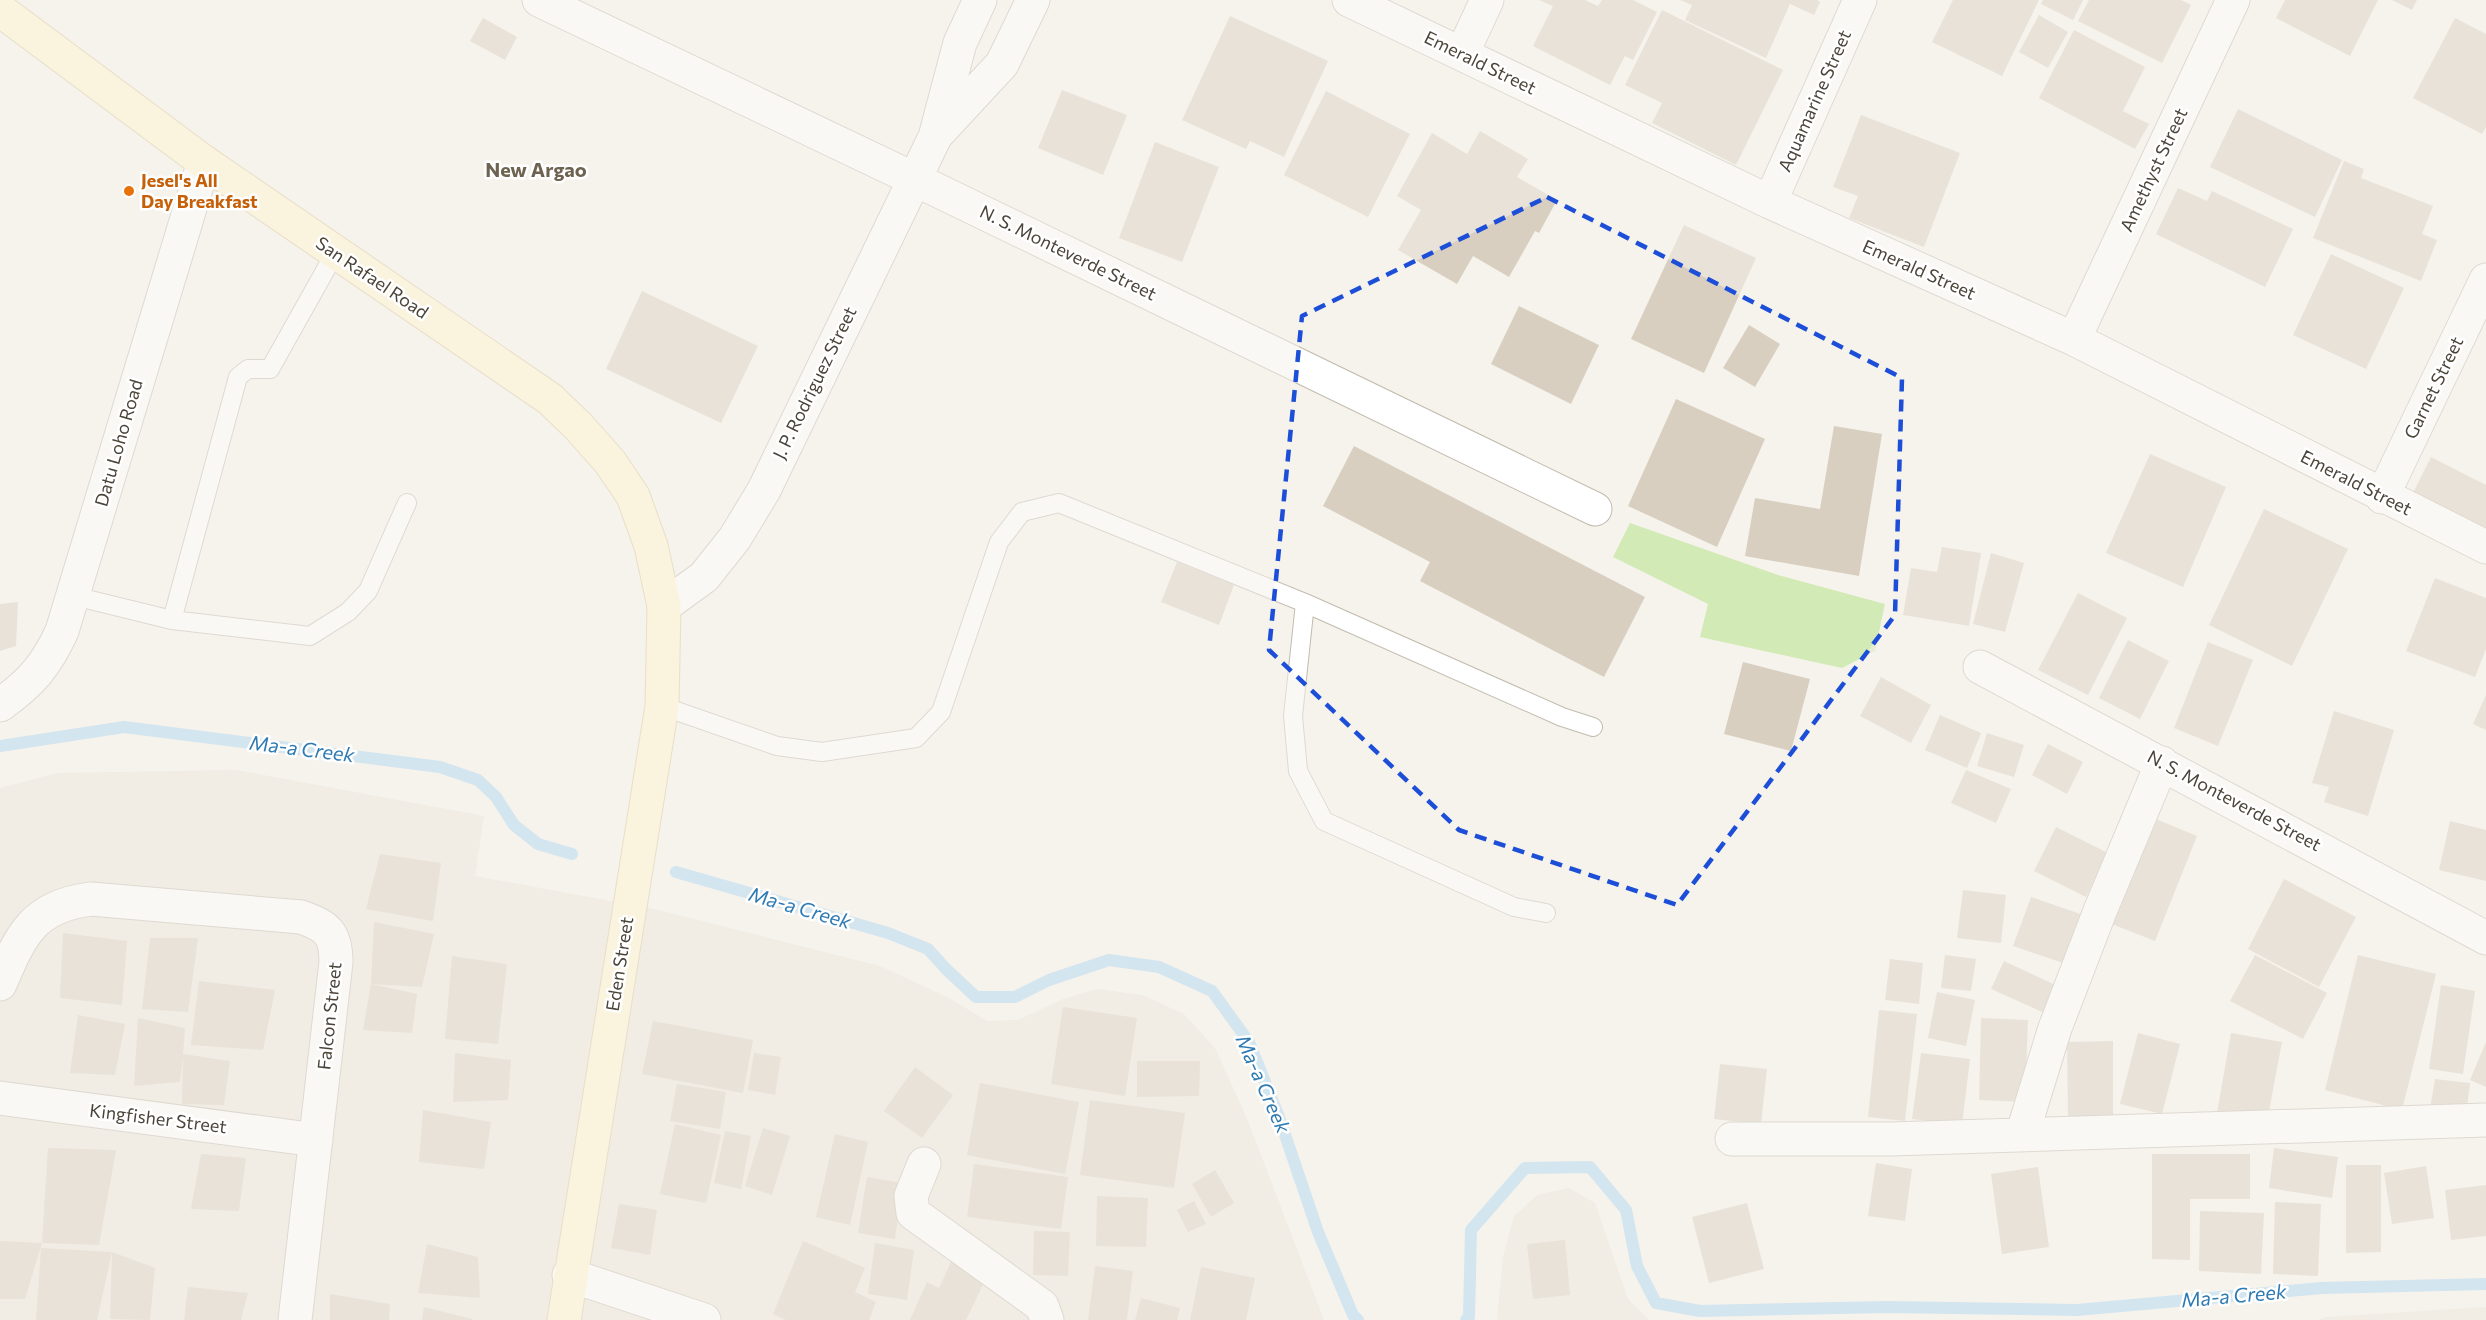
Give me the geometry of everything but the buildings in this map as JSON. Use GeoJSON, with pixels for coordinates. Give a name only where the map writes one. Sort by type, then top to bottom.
{"type":"FeatureCollection","features":[{"type":"Feature","properties":{"kind":"main road","name":"San Rafael Road"},"geometry":{"type":"LineString","coordinates":[[0,10],[204,162],[550,399],[610,462],[633,496],[651,546],[664,606]]}},
{"type":"Feature","properties":{"kind":"main road","name":"Eden Street"},"geometry":{"type":"LineString","coordinates":[[564,1320],[569,1275],[662,706],[664,606]]}},
{"type":"Feature","properties":{"kind":"street","name":"N. S. Monteverde Street"},"geometry":{"type":"LineString","coordinates":[[539,0],[914,178],[1595,509]]}},
{"type":"Feature","properties":{"kind":"street","name":"J. P. Rodriguez Street"},"geometry":{"type":"LineString","coordinates":[[664,606],[704,577],[735,538],[764,490],[935,137],[960,43],[980,0]]}},
{"type":"Feature","properties":{"kind":"street","name":"J. P. Rodriguez Street"},"geometry":{"type":"LineString","coordinates":[[935,137],[1002,64],[1033,0]]}},
{"type":"Feature","properties":{"kind":"street","name":"Emerald Street"},"geometry":{"type":"LineString","coordinates":[[1349,0],[1770,202],[2074,339],[2382,497],[2486,547]]}},
{"type":"Feature","properties":{"kind":"street"},"geometry":{"type":"LineString","coordinates":[[1461,54],[1486,0]]}},
{"type":"Feature","properties":{"kind":"street","name":"Aquamarine Street"},"geometry":{"type":"LineString","coordinates":[[1770,202],[1860,0]]}},
{"type":"Feature","properties":{"kind":"street","name":"Amethyst Street"},"geometry":{"type":"LineString","coordinates":[[2074,339],[2233,0]]}},
{"type":"Feature","properties":{"kind":"street","name":"Datu Loho Road"},"geometry":{"type":"LineString","coordinates":[[0,705],[26,686],[49,659],[74,596],[204,162]]}},
{"type":"Feature","properties":{"kind":"street","name":"Garnet Street"},"geometry":{"type":"LineString","coordinates":[[2382,497],[2486,280]]}},
{"type":"Feature","properties":{"kind":"street","name":"N. S. Monteverde Street"},"geometry":{"type":"LineString","coordinates":[[1980,667],[2486,937]]}},
{"type":"Feature","properties":{"kind":"street"},"geometry":{"type":"LineString","coordinates":[[2022,1135],[2055,1028],[2100,911],[2162,763]]}},
{"type":"Feature","properties":{"kind":"street","name":"Falcon Street"},"geometry":{"type":"LineString","coordinates":[[0,984],[17,945],[29,926],[45,912],[66,902],[91,899],[301,917],[320,923],[331,934],[336,955],[295,1320]]}},
{"type":"Feature","properties":{"kind":"street","name":"Kingfisher Street"},"geometry":{"type":"LineString","coordinates":[[0,1098],[316,1140]]}},
{"type":"Feature","properties":{"kind":"street"},"geometry":{"type":"LineString","coordinates":[[1732,1139],[1891,1139],[2486,1120]]}},
{"type":"Feature","properties":{"kind":"street"},"geometry":{"type":"LineString","coordinates":[[924,1164],[911,1196],[913,1213],[1042,1306],[1047,1320]]}},
{"type":"Feature","properties":{"kind":"street"},"geometry":{"type":"LineString","coordinates":[[569,1275],[704,1320]]}},
{"type":"Feature","properties":{"kind":"lane"},"geometry":{"type":"LineString","coordinates":[[172,620],[238,377],[248,369],[270,369],[335,253]]}},
{"type":"Feature","properties":{"kind":"lane"},"geometry":{"type":"LineString","coordinates":[[662,706],[777,746],[822,752],[916,738],[941,712],[999,542],[1022,512],[1059,502],[1305,603],[1562,717],[1593,727]]}},
{"type":"Feature","properties":{"kind":"lane"},"geometry":{"type":"LineString","coordinates":[[74,596],[172,620],[310,636],[348,612],[368,591],[407,503]]}},
{"type":"Feature","properties":{"kind":"lane"},"geometry":{"type":"LineString","coordinates":[[1305,603],[1293,716],[1298,771],[1324,821],[1514,907],[1546,913]]}},
{"type":"Feature","properties":{"kind":"highlighted area"},"geometry":{"type":"Polygon","coordinates":[[[1547,197],[1902,378],[1895,615],[1677,905],[1459,830],[1269,650],[1302,316],[1547,197]]]}},
{"type":"Feature","properties":{"kind":"shaded area"},"geometry":{"type":"Polygon","coordinates":[[[236,770],[484,816],[475,876],[654,909],[880,966],[949,998],[987,1021],[1018,1020],[1063,999],[1097,989],[1142,995],[1184,1014],[1215,1048],[1248,1121],[1324,1320],[0,1320],[0,788],[58,773],[236,770]]]}},
{"type":"Feature","properties":{"kind":"shaded area"},"geometry":{"type":"Polygon","coordinates":[[[1569,1188],[1595,1203],[1628,1299],[1649,1320],[1497,1320],[1503,1257],[1514,1216],[1537,1195],[1569,1188]]]}},
{"type":"Feature","properties":{"kind":"shaded area"},"geometry":{"type":"Polygon","coordinates":[[[2486,1307],[2486,1320],[2319,1320],[2326,1317],[2486,1307]]]}},
{"type":"Feature","properties":{"kind":"green space"},"geometry":{"type":"Polygon","coordinates":[[[1630,523],[1778,575],[1885,604],[1875,651],[1842,668],[1700,637],[1708,604],[1613,557],[1630,523]]]}},
{"type":"Feature","properties":{"kind":"waterway","name":"Ma-a Creek"},"geometry":{"type":"LineString","coordinates":[[0,746],[124,727],[440,767],[478,780],[496,797],[514,825],[538,844],[572,854]]}},
{"type":"Feature","properties":{"kind":"waterway","name":"Ma-a Creek"},"geometry":{"type":"LineString","coordinates":[[676,872],[888,933],[928,949],[976,997],[1015,997],[1049,980],[1109,960],[1159,967],[1212,991],[1249,1042],[1279,1117],[1318,1232],[1353,1315],[1358,1320]]}},
{"type":"Feature","properties":{"kind":"waterway","name":"Ma-a Creek"},"geometry":{"type":"LineString","coordinates":[[1466,1320],[1469,1317],[1471,1230],[1525,1168],[1590,1167],[1626,1210],[1637,1266],[1656,1303],[1700,1311],[1887,1307],[2077,1310],[2322,1288],[2486,1284]]}},
{"type":"Feature","properties":{"kind":"place","name":"Jesel's All Day Breakfast"},"geometry":{"type":"Point","coordinates":[129,191]}},
{"type":"Feature","properties":{"kind":"district","name":"New Argao"},"geometry":{"type":"Point","coordinates":[536,170]}}]}
